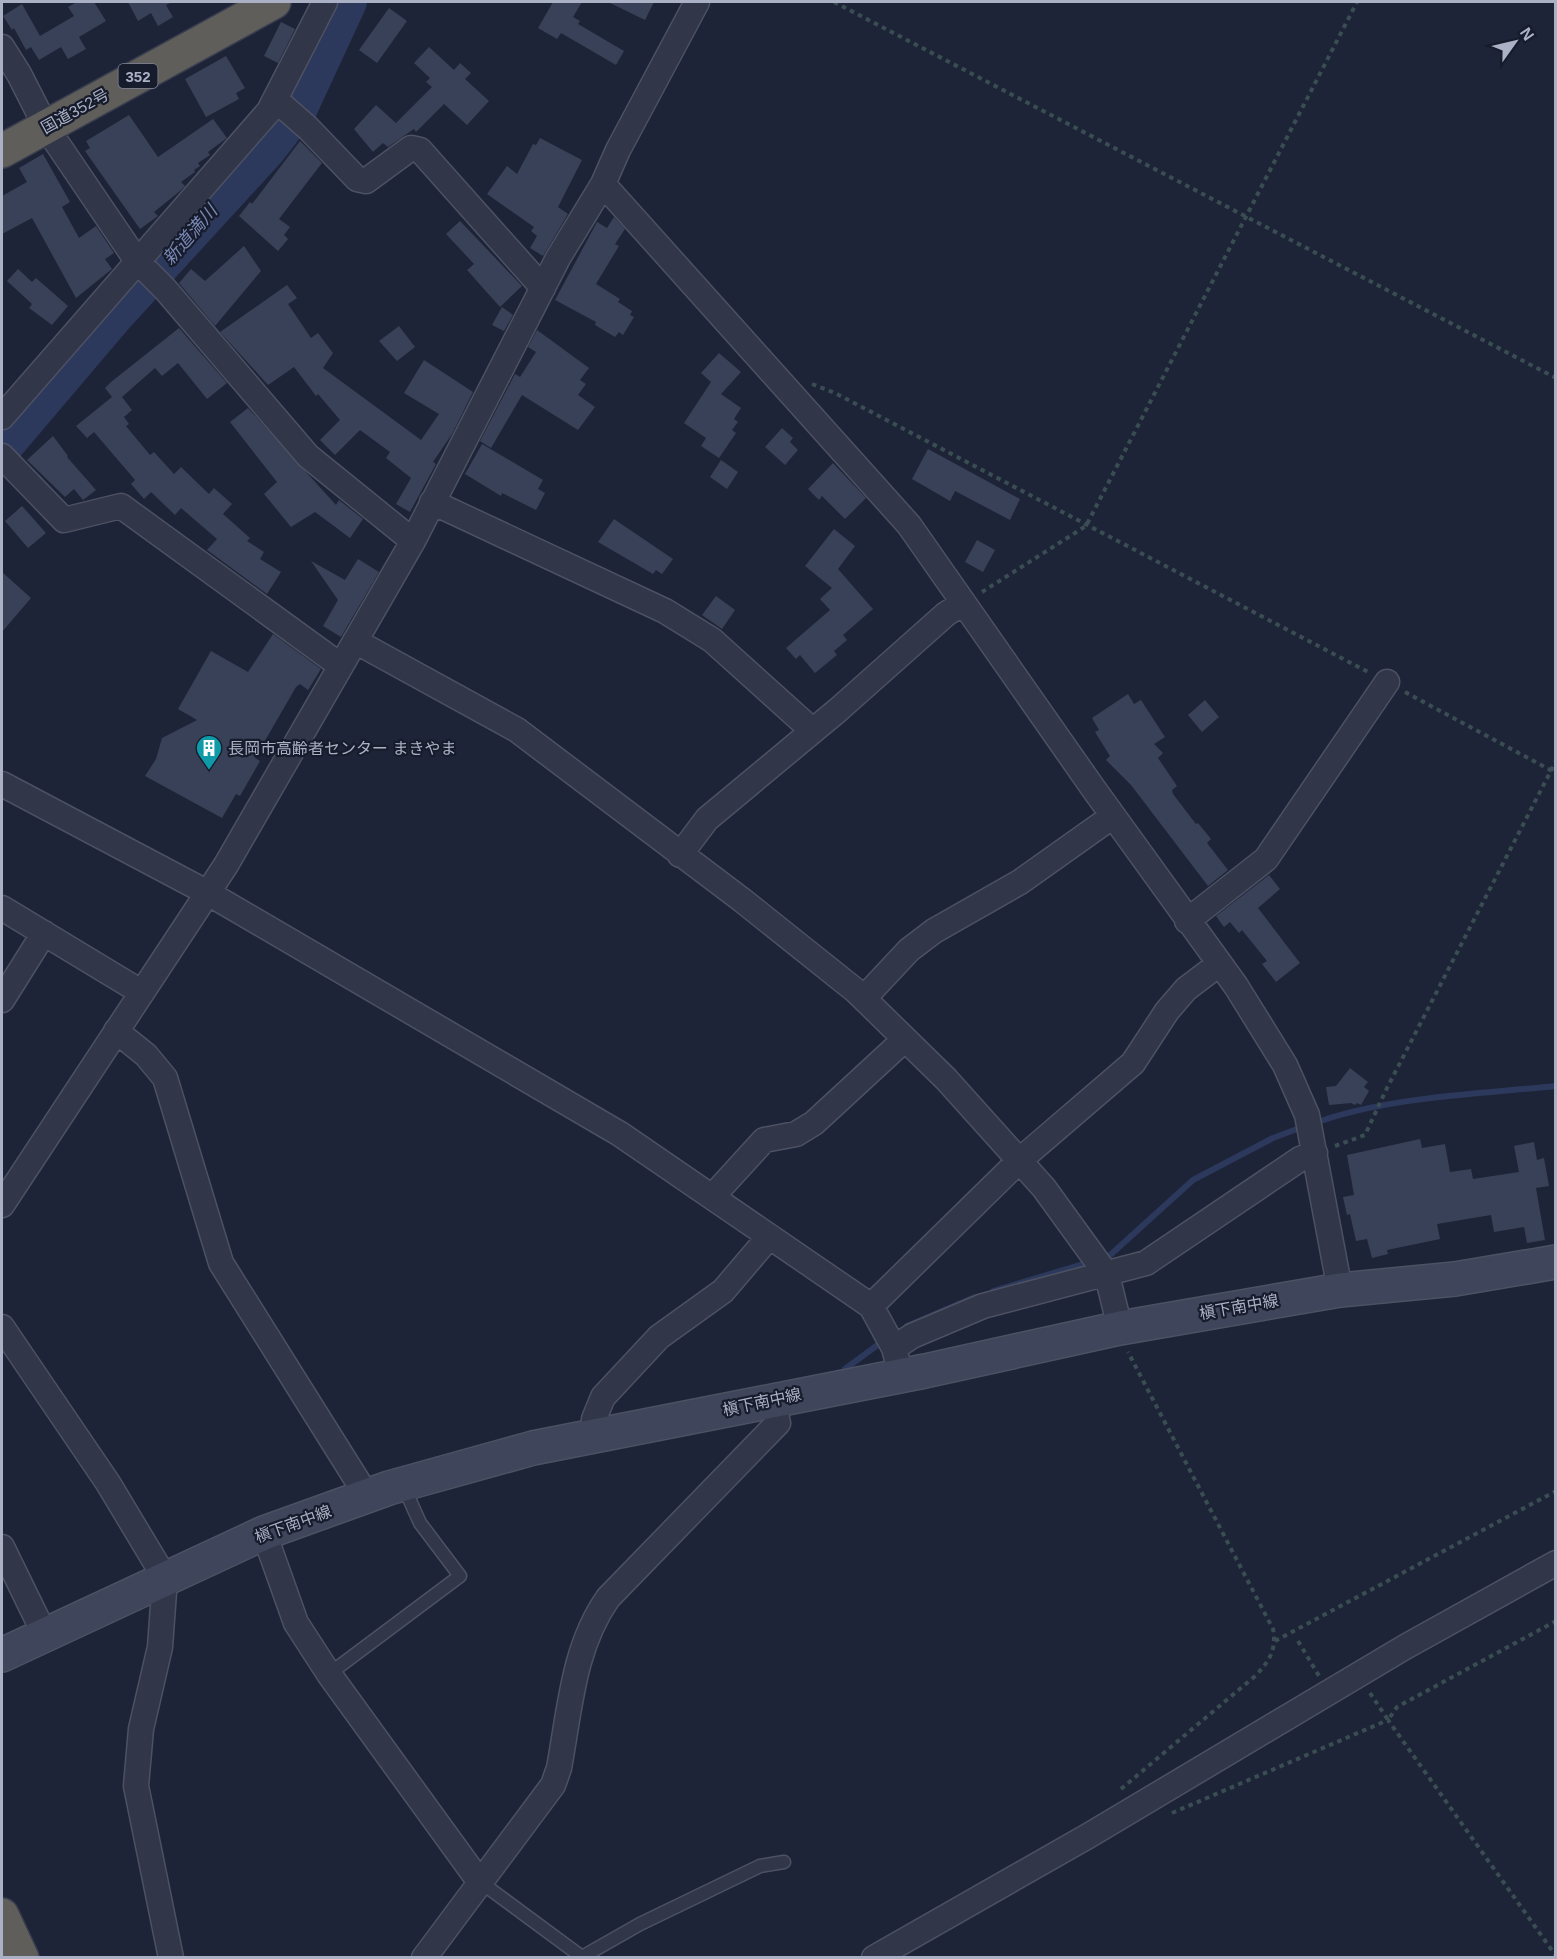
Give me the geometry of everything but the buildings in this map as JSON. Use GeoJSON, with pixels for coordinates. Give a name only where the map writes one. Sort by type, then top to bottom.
{"type":"FeatureCollection","features":[{"type":"Feature","properties":{"kind":"highway","name":"国道352号"},"geometry":{"type":"LineString","coordinates":[[2,151],[274,2]]}},
{"type":"Feature","properties":{"kind":"main road","name":"槇下南中線"},"geometry":{"type":"LineString","coordinates":[[2,1655],[44,1633],[264,1533],[403,1484],[533,1448],[773,1400],[898,1362],[1120,1328],[1340,1290],[1455,1279],[1556,1262]]}},
{"type":"Feature","properties":{"kind":"street"},"geometry":{"type":"LineString","coordinates":[[2,417],[140,264],[276,100],[325,2]]}},
{"type":"Feature","properties":{"kind":"street"},"geometry":{"type":"LineString","coordinates":[[2,1205],[208,893],[341,666],[413,541],[543,288],[603,184],[618,150],[697,2]]}},
{"type":"Feature","properties":{"kind":"street"},"geometry":{"type":"LineString","coordinates":[[2,47],[19,74],[46,127],[140,264],[165,289],[308,456],[413,541]]}},
{"type":"Feature","properties":{"kind":"street"},"geometry":{"type":"LineString","coordinates":[[276,100],[308,128],[357,178],[366,181],[411,148],[420,150],[543,288]]}},
{"type":"Feature","properties":{"kind":"street"},"geometry":{"type":"LineString","coordinates":[[603,184],[909,525],[1219,964],[1285,1065],[1307,1115],[1340,1290]]}},
{"type":"Feature","properties":{"kind":"street"},"geometry":{"type":"LineString","coordinates":[[7,462],[64,520],[121,506],[341,666]]}},
{"type":"Feature","properties":{"kind":"street"},"geometry":{"type":"LineString","coordinates":[[432,502],[665,611],[712,640],[813,731]]}},
{"type":"Feature","properties":{"kind":"street"},"geometry":{"type":"LineString","coordinates":[[680,855],[707,819],[813,731],[946,614],[963,603]]}},
{"type":"Feature","properties":{"kind":"street"},"geometry":{"type":"LineString","coordinates":[[354,641],[517,730],[742,900],[864,998],[1020,1160],[1089,1247],[1107,1275],[1120,1328]]}},
{"type":"Feature","properties":{"kind":"street"},"geometry":{"type":"LineString","coordinates":[[1187,921],[1266,858],[1387,682]]}},
{"type":"Feature","properties":{"kind":"street"},"geometry":{"type":"LineString","coordinates":[[2,784],[208,893],[620,1134],[871,1306],[898,1362]]}},
{"type":"Feature","properties":{"kind":"street"},"geometry":{"type":"LineString","coordinates":[[864,998],[909,950],[934,931],[1020,882],[1113,816]]}},
{"type":"Feature","properties":{"kind":"street"},"geometry":{"type":"LineString","coordinates":[[2,908],[141,992]]}},
{"type":"Feature","properties":{"kind":"street"},"geometry":{"type":"LineString","coordinates":[[2,1000],[44,933]]}},
{"type":"Feature","properties":{"kind":"street"},"geometry":{"type":"LineString","coordinates":[[871,1306],[1020,1160],[1133,1063],[1167,1011],[1186,989],[1219,964]]}},
{"type":"Feature","properties":{"kind":"street"},"geometry":{"type":"LineString","coordinates":[[116,1031],[146,1055],[165,1078],[221,1263],[367,1496]]}},
{"type":"Feature","properties":{"kind":"street"},"geometry":{"type":"LineString","coordinates":[[712,1197],[749,1153],[764,1140],[796,1134],[814,1123],[904,1040]]}},
{"type":"Feature","properties":{"kind":"street"},"geometry":{"type":"LineString","coordinates":[[898,1362],[912,1336],[983,1306],[1107,1275],[1158,1257],[1300,1159],[1315,1153]]}},
{"type":"Feature","properties":{"kind":"street"},"geometry":{"type":"LineString","coordinates":[[593,1436],[594,1419],[603,1397],[659,1337],[723,1291],[769,1237]]}},
{"type":"Feature","properties":{"kind":"street"},"geometry":{"type":"LineString","coordinates":[[2,1327],[108,1483],[165,1578],[160,1647],[141,1729],[136,1786],[171,1958]]}},
{"type":"Feature","properties":{"kind":"street"},"geometry":{"type":"LineString","coordinates":[[424,1958],[479,1881],[553,1785],[560,1768],[581,1652],[594,1618],[608,1598],[778,1422],[773,1400]]}},
{"type":"Feature","properties":{"kind":"street"},"geometry":{"type":"LineString","coordinates":[[264,1533],[293,1617],[329,1674],[479,1881]]}},
{"type":"Feature","properties":{"kind":"street"},"geometry":{"type":"LineString","coordinates":[[2,1547],[44,1633]]}},
{"type":"Feature","properties":{"kind":"street"},"geometry":{"type":"LineString","coordinates":[[874,1958],[1088,1836],[1414,1641],[1556,1563]]}},
{"type":"Feature","properties":{"kind":"lane"},"geometry":{"type":"LineString","coordinates":[[329,1674],[460,1576],[420,1523],[403,1484]]}},
{"type":"Feature","properties":{"kind":"lane"},"geometry":{"type":"LineString","coordinates":[[479,1881],[496,1896],[582,1958],[640,1924],[760,1866],[784,1862]]}},
{"type":"Feature","properties":{"kind":"path"},"geometry":{"type":"LineString","coordinates":[[834,2],[1556,378]]}},
{"type":"Feature","properties":{"kind":"path"},"geometry":{"type":"LineString","coordinates":[[963,603],[1086,526],[1357,2]]}},
{"type":"Feature","properties":{"kind":"path"},"geometry":{"type":"LineString","coordinates":[[784,387],[798,382],[835,393],[1553,771]]}},
{"type":"Feature","properties":{"kind":"path"},"geometry":{"type":"LineString","coordinates":[[1315,1153],[1365,1135],[1387,1088],[1553,771],[1556,761]]}},
{"type":"Feature","properties":{"kind":"path"},"geometry":{"type":"LineString","coordinates":[[1119,1791],[1254,1677],[1268,1662],[1275,1641],[1267,1618],[1129,1353],[1120,1328]]}},
{"type":"Feature","properties":{"kind":"path"},"geometry":{"type":"LineString","coordinates":[[1275,1641],[1556,1491]]}},
{"type":"Feature","properties":{"kind":"path"},"geometry":{"type":"LineString","coordinates":[[1169,1815],[1388,1720],[1397,1707],[1556,1621]]}},
{"type":"Feature","properties":{"kind":"path"},"geometry":{"type":"LineString","coordinates":[[1298,1641],[1323,1681]]}},
{"type":"Feature","properties":{"kind":"path"},"geometry":{"type":"LineString","coordinates":[[1365,1685],[1556,1956]]}},
{"type":"Feature","properties":{"kind":"waterway","name":"新道満川"},"geometry":{"type":"LineString","coordinates":[[2,450],[114,318],[268,150],[299,110],[349,2]]}},
{"type":"Feature","properties":{"kind":"waterway"},"geometry":{"type":"LineString","coordinates":[[1315,1123],[1343,1114],[1402,1102],[1556,1086]]}},
{"type":"Feature","properties":{"kind":"waterway"},"geometry":{"type":"LineString","coordinates":[[1102,1258],[1108,1257],[1193,1180],[1273,1138],[1305,1126]]}},
{"type":"Feature","properties":{"kind":"waterway"},"geometry":{"type":"LineString","coordinates":[[993,1291],[1090,1262]]}},
{"type":"Feature","properties":{"kind":"waterway"},"geometry":{"type":"LineString","coordinates":[[907,1326],[975,1297]]}},
{"type":"Feature","properties":{"kind":"waterway"},"geometry":{"type":"LineString","coordinates":[[845,1369],[883,1341]]}},
{"type":"Feature","properties":{"kind":"place","name":"長岡市高齢者センター まきやま"},"geometry":{"type":"Point","coordinates":[209,771]}}]}
